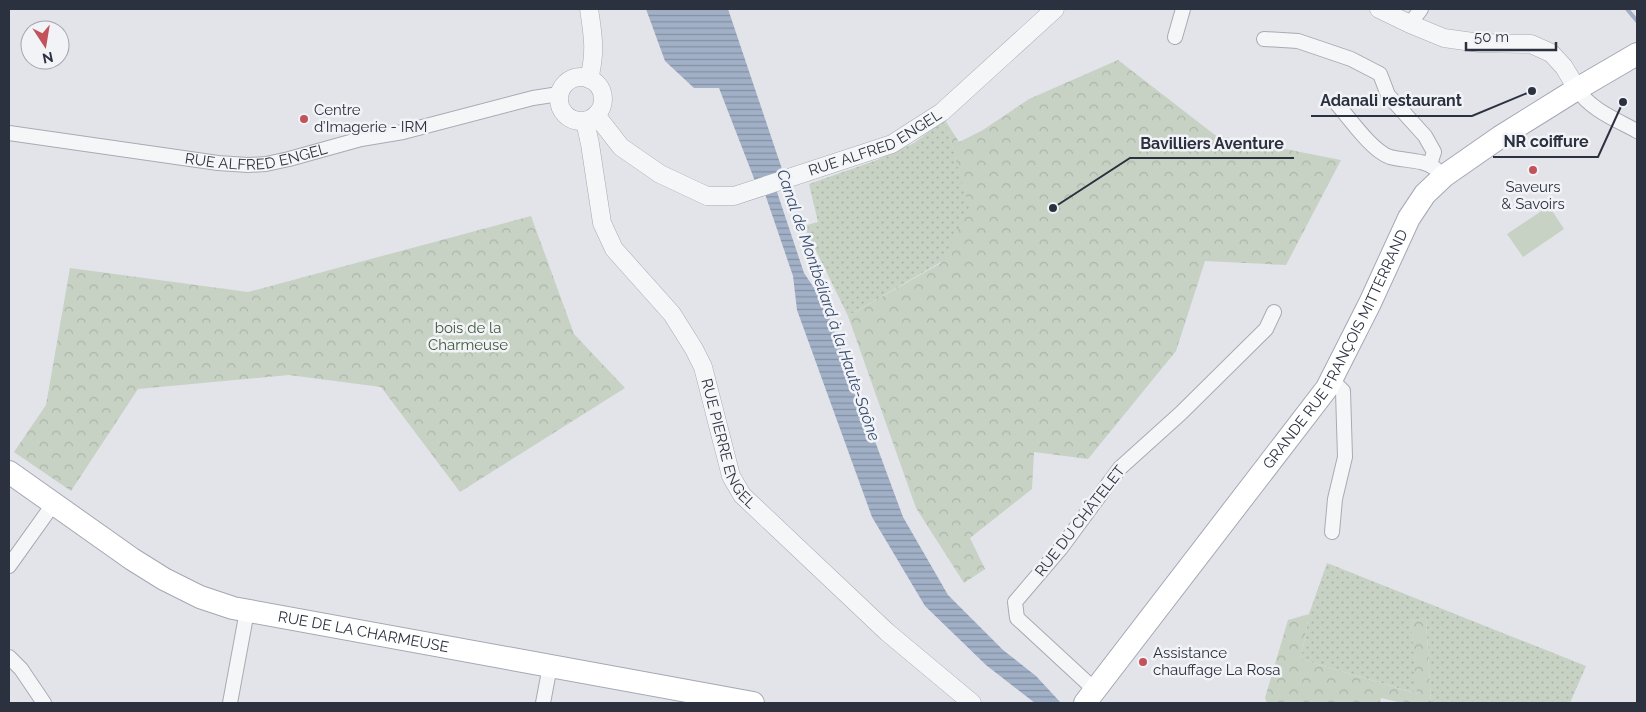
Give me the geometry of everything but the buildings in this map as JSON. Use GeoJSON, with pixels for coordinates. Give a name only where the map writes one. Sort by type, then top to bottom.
{"type":"FeatureCollection","features":[{"type":"Feature","properties":{"kind":"main road","name":"GRANDE RUE FRANÇOIS MITTERRAND"},"geometry":{"type":"LineString","coordinates":[[1090,697],[1327,388],[1370,303],[1409,218],[1425,194],[1437,170],[1500,137],[1637,54]]}},
{"type":"Feature","properties":{"kind":"main road","name":"RUE DE LA CHARMEUSE"},"geometry":{"type":"LineString","coordinates":[[9,472],[132,559],[164,579],[200,597],[247,611],[752,703]]}},
{"type":"Feature","properties":{"kind":"street"},"geometry":{"type":"LineString","coordinates":[[589,9],[594,48],[589,79]]}},
{"type":"Feature","properties":{"kind":"street","name":"RUE ALFRED ENGEL"},"geometry":{"type":"LineString","coordinates":[[591,118],[622,147],[660,174],[707,196],[734,196],[785,181],[892,144],[942,112],[1055,9]]}},
{"type":"Feature","properties":{"kind":"street"},"geometry":{"type":"LineString","coordinates":[[1175,37],[1183,9]]}},
{"type":"Feature","properties":{"kind":"street"},"geometry":{"type":"LineString","coordinates":[[1379,9],[1444,38],[1470,42],[1531,44],[1551,54],[1564,67],[1584,98],[1595,108],[1637,131]]}},
{"type":"Feature","properties":{"kind":"street"},"geometry":{"type":"LineString","coordinates":[[1410,24],[1421,9]]}},
{"type":"Feature","properties":{"kind":"street"},"geometry":{"type":"LineString","coordinates":[[1264,39],[1298,41],[1351,59],[1380,74],[1388,95],[1425,136],[1434,152],[1437,170],[1389,156],[1374,147],[1337,104]]}},
{"type":"Feature","properties":{"kind":"street"},"geometry":{"type":"LineString","coordinates":[[582,77],[589,79],[600,88],[602,102],[591,118],[571,119],[565,115],[558,101],[562,87],[574,78],[582,77]]}},
{"type":"Feature","properties":{"kind":"street","name":"RUE ALFRED ENGEL"},"geometry":{"type":"LineString","coordinates":[[9,133],[218,163],[266,164],[361,139],[403,132],[534,98],[559,94]]}},
{"type":"Feature","properties":{"kind":"street","name":"RUE PIERRE ENGEL"},"geometry":{"type":"LineString","coordinates":[[591,118],[590,144],[602,223],[614,250],[672,314],[694,348],[703,367],[731,476],[742,495],[887,632],[972,703]]}},
{"type":"Feature","properties":{"kind":"street","name":"RUE DU CHÂTELET"},"geometry":{"type":"LineString","coordinates":[[1090,697],[1017,618],[1015,602],[1061,548],[1120,468],[1181,413],[1266,328],[1274,312]]}},
{"type":"Feature","properties":{"kind":"street"},"geometry":{"type":"LineString","coordinates":[[1331,379],[1343,391],[1345,457],[1335,499],[1332,532]]}},
{"type":"Feature","properties":{"kind":"street"},"geometry":{"type":"LineString","coordinates":[[9,566],[54,503]]}},
{"type":"Feature","properties":{"kind":"street"},"geometry":{"type":"LineString","coordinates":[[230,703],[247,611]]}},
{"type":"Feature","properties":{"kind":"street"},"geometry":{"type":"LineString","coordinates":[[9,657],[21,669],[44,703]]}},
{"type":"Feature","properties":{"kind":"street"},"geometry":{"type":"LineString","coordinates":[[543,703],[550,666]]}},
{"type":"Feature","properties":{"kind":"green space"},"geometry":{"type":"Polygon","coordinates":[[[1118,60],[1215,135],[1341,160],[1286,265],[1205,261],[1176,351],[1088,459],[1034,452],[1032,489],[970,538],[985,569],[964,583],[916,508],[848,316],[941,263],[969,208],[945,120],[959,142],[983,130],[1029,99],[1118,60]]]}},
{"type":"Feature","properties":{"kind":"green space"},"geometry":{"type":"Polygon","coordinates":[[[945,120],[969,206],[1022,215],[848,316],[804,226],[818,222],[809,184],[877,160],[914,143],[945,120]]]}},
{"type":"Feature","properties":{"kind":"green space"},"geometry":{"type":"Polygon","coordinates":[[[1549,206],[1564,229],[1523,257],[1507,234],[1549,206]]]}},
{"type":"Feature","properties":{"kind":"green space","name":"bois de la Charmeuse"},"geometry":{"type":"Polygon","coordinates":[[[531,216],[574,334],[625,388],[460,492],[381,387],[289,375],[138,389],[71,491],[14,452],[46,405],[70,268],[248,292],[531,216]]]}},
{"type":"Feature","properties":{"kind":"green space"},"geometry":{"type":"Polygon","coordinates":[[[1327,563],[1586,666],[1570,703],[1431,703],[1426,618],[1411,621],[1418,694],[1301,659],[1309,614],[1327,563]]]}},
{"type":"Feature","properties":{"kind":"green space"},"geometry":{"type":"Polygon","coordinates":[[[1309,614],[1301,659],[1417,694],[1411,621],[1426,618],[1431,703],[1402,703],[1381,698],[1380,703],[1267,703],[1265,698],[1288,620],[1309,614]]]}},
{"type":"Feature","properties":{"kind":"water"},"geometry":{"type":"Polygon","coordinates":[[[646,9],[728,9],[783,172],[776,189],[804,273],[824,303],[903,517],[948,595],[1003,650],[1036,676],[1061,703],[1035,703],[986,665],[925,606],[872,517],[797,310],[793,276],[765,194],[755,181],[719,88],[694,88],[665,61],[646,9]]]}},
{"type":"Feature","properties":{"kind":"waterway"},"geometry":{"type":"LineString","coordinates":[[1627,9],[1637,21]]}},
{"type":"Feature","properties":{"kind":"place","name":"Adanali restaurant"},"geometry":{"type":"Point","coordinates":[1532,91]}},
{"type":"Feature","properties":{"kind":"place","name":"NR coiffure"},"geometry":{"type":"Point","coordinates":[1623,102]}},
{"type":"Feature","properties":{"kind":"place","name":"Centre d’Imagerie - IRM"},"geometry":{"type":"Point","coordinates":[304,119]}},
{"type":"Feature","properties":{"kind":"place","name":"Saveurs & Savoirs"},"geometry":{"type":"Point","coordinates":[1533,170]}},
{"type":"Feature","properties":{"kind":"place","name":"Bavilliers Aventure"},"geometry":{"type":"Point","coordinates":[1053,208]}},
{"type":"Feature","properties":{"kind":"place","name":"Assistance chauffage La Rosa"},"geometry":{"type":"Point","coordinates":[1143,662]}},
{"type":"Feature","properties":{"kind":"water label","name":"Canal de Montbéliard à la Haute-Saône"},"geometry":{"type":"Point","coordinates":[829,305]}}]}
